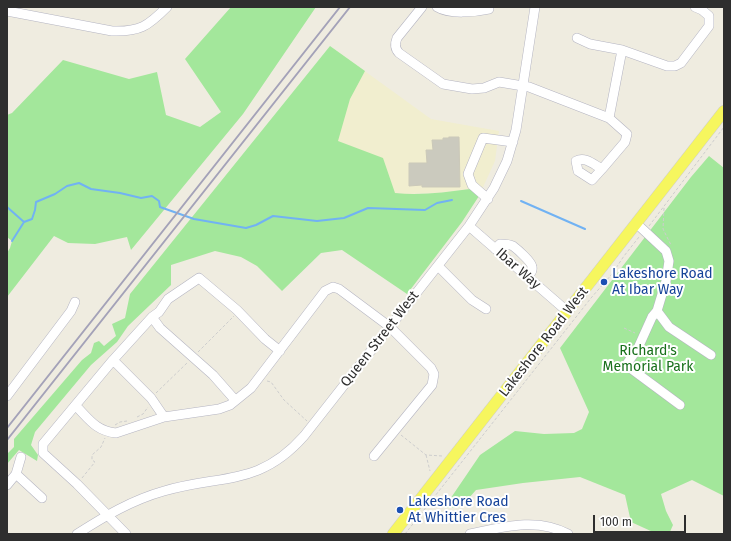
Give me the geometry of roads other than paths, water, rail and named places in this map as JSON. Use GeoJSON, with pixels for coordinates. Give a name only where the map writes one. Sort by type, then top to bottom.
{"type":"FeatureCollection","features":[{"type":"Feature","properties":{"kind":"main road","name":"Lakeshore Road West"},"geometry":{"type":"LineString","coordinates":[[397,534],[724,111]]}},
{"type":"Feature","properties":{"kind":"street"},"geometry":{"type":"LineString","coordinates":[[8,13],[112,31],[128,31],[143,27],[152,22],[167,7]]}},
{"type":"Feature","properties":{"kind":"street"},"geometry":{"type":"LineString","coordinates":[[422,7],[397,38],[395,43],[396,50],[399,53],[443,84],[472,89],[484,88],[499,82],[523,86],[609,118],[624,130],[627,137],[625,142],[602,169]]}},
{"type":"Feature","properties":{"kind":"street"},"geometry":{"type":"LineString","coordinates":[[437,7],[444,11],[476,12],[490,9]]}},
{"type":"Feature","properties":{"kind":"street","name":"Queen Street West"},"geometry":{"type":"LineString","coordinates":[[77,534],[107,515],[132,502],[166,490],[243,476],[264,468],[290,451],[312,426],[488,200],[501,175],[513,142],[535,7]]}},
{"type":"Feature","properties":{"kind":"street"},"geometry":{"type":"LineString","coordinates":[[577,38],[590,44],[622,50],[667,66],[675,66],[681,63],[709,26],[709,16],[702,10],[695,7]]}},
{"type":"Feature","properties":{"kind":"street"},"geometry":{"type":"LineString","coordinates":[[609,118],[622,50]]}},
{"type":"Feature","properties":{"kind":"street"},"geometry":{"type":"LineString","coordinates":[[488,200],[472,185],[468,174],[482,138],[513,142]]}},
{"type":"Feature","properties":{"kind":"street"},"geometry":{"type":"LineString","coordinates":[[637,224],[666,251],[668,261],[666,281],[657,311],[652,317],[638,348],[626,365],[680,405]]}},
{"type":"Feature","properties":{"kind":"street","name":"Ibar Way"},"geometry":{"type":"LineString","coordinates":[[469,226],[568,312]]}},
{"type":"Feature","properties":{"kind":"street"},"geometry":{"type":"LineString","coordinates":[[495,250],[500,244],[512,246],[531,263],[533,268],[532,272],[527,277]]}},
{"type":"Feature","properties":{"kind":"street"},"geometry":{"type":"LineString","coordinates":[[438,266],[472,300],[486,310]]}},
{"type":"Feature","properties":{"kind":"street"},"geometry":{"type":"LineString","coordinates":[[126,534],[77,484],[43,453],[43,444],[113,360],[152,317],[159,312],[168,300],[199,278],[237,310],[265,339],[280,351]]}},
{"type":"Feature","properties":{"kind":"street"},"geometry":{"type":"LineString","coordinates":[[76,406],[96,427],[107,432],[116,433],[164,416],[219,409],[230,404],[251,388],[325,291],[333,287],[339,289],[390,327],[434,374],[432,385],[396,431],[374,456]]}},
{"type":"Feature","properties":{"kind":"street"},"geometry":{"type":"LineString","coordinates":[[7,396],[71,311],[75,302]]}},
{"type":"Feature","properties":{"kind":"street"},"geometry":{"type":"LineString","coordinates":[[657,311],[669,327],[711,356]]}},
{"type":"Feature","properties":{"kind":"street"},"geometry":{"type":"LineString","coordinates":[[152,317],[160,328],[213,374],[235,400]]}},
{"type":"Feature","properties":{"kind":"street"},"geometry":{"type":"LineString","coordinates":[[113,360],[150,398],[164,416]]}},
{"type":"Feature","properties":{"kind":"street"},"geometry":{"type":"LineString","coordinates":[[7,485],[16,474],[21,457]]}},
{"type":"Feature","properties":{"kind":"street"},"geometry":{"type":"LineString","coordinates":[[16,474],[42,498]]}},
{"type":"Feature","properties":{"kind":"street"},"geometry":{"type":"LineString","coordinates":[[470,534],[524,524],[538,525],[568,534]]}},
{"type":"Feature","properties":{"kind":"waterway"},"geometry":{"type":"LineString","coordinates":[[7,207],[24,222],[32,219],[36,202],[55,194],[67,186],[79,183],[91,189],[120,193],[141,198],[152,196],[159,201],[160,207],[194,219],[246,228],[256,225],[273,216],[317,221],[344,218],[368,208],[425,210],[437,203],[452,200]]}},
{"type":"Feature","properties":{"kind":"waterway"},"geometry":{"type":"LineString","coordinates":[[521,201],[585,229]]}},
{"type":"Feature","properties":{"kind":"waterway"},"geometry":{"type":"LineString","coordinates":[[12,241],[24,222]]}},
{"type":"Feature","properties":{"kind":"railway"},"geometry":{"type":"LineString","coordinates":[[7,428],[340,7]]}},
{"type":"Feature","properties":{"kind":"railway"},"geometry":{"type":"LineString","coordinates":[[7,440],[350,7]]}},
{"type":"Feature","properties":{"kind":"place","name":"Lakeshore Road At Ibar Way"},"geometry":{"type":"Point","coordinates":[604,282]}},
{"type":"Feature","properties":{"kind":"place","name":"Lakeshore Road At Whittier Cres"},"geometry":{"type":"Point","coordinates":[400,510]}},
{"type":"Feature","properties":{"kind":"park label","name":"Richard's Memorial Park"},"geometry":{"type":"Point","coordinates":[648,360]}}]}
